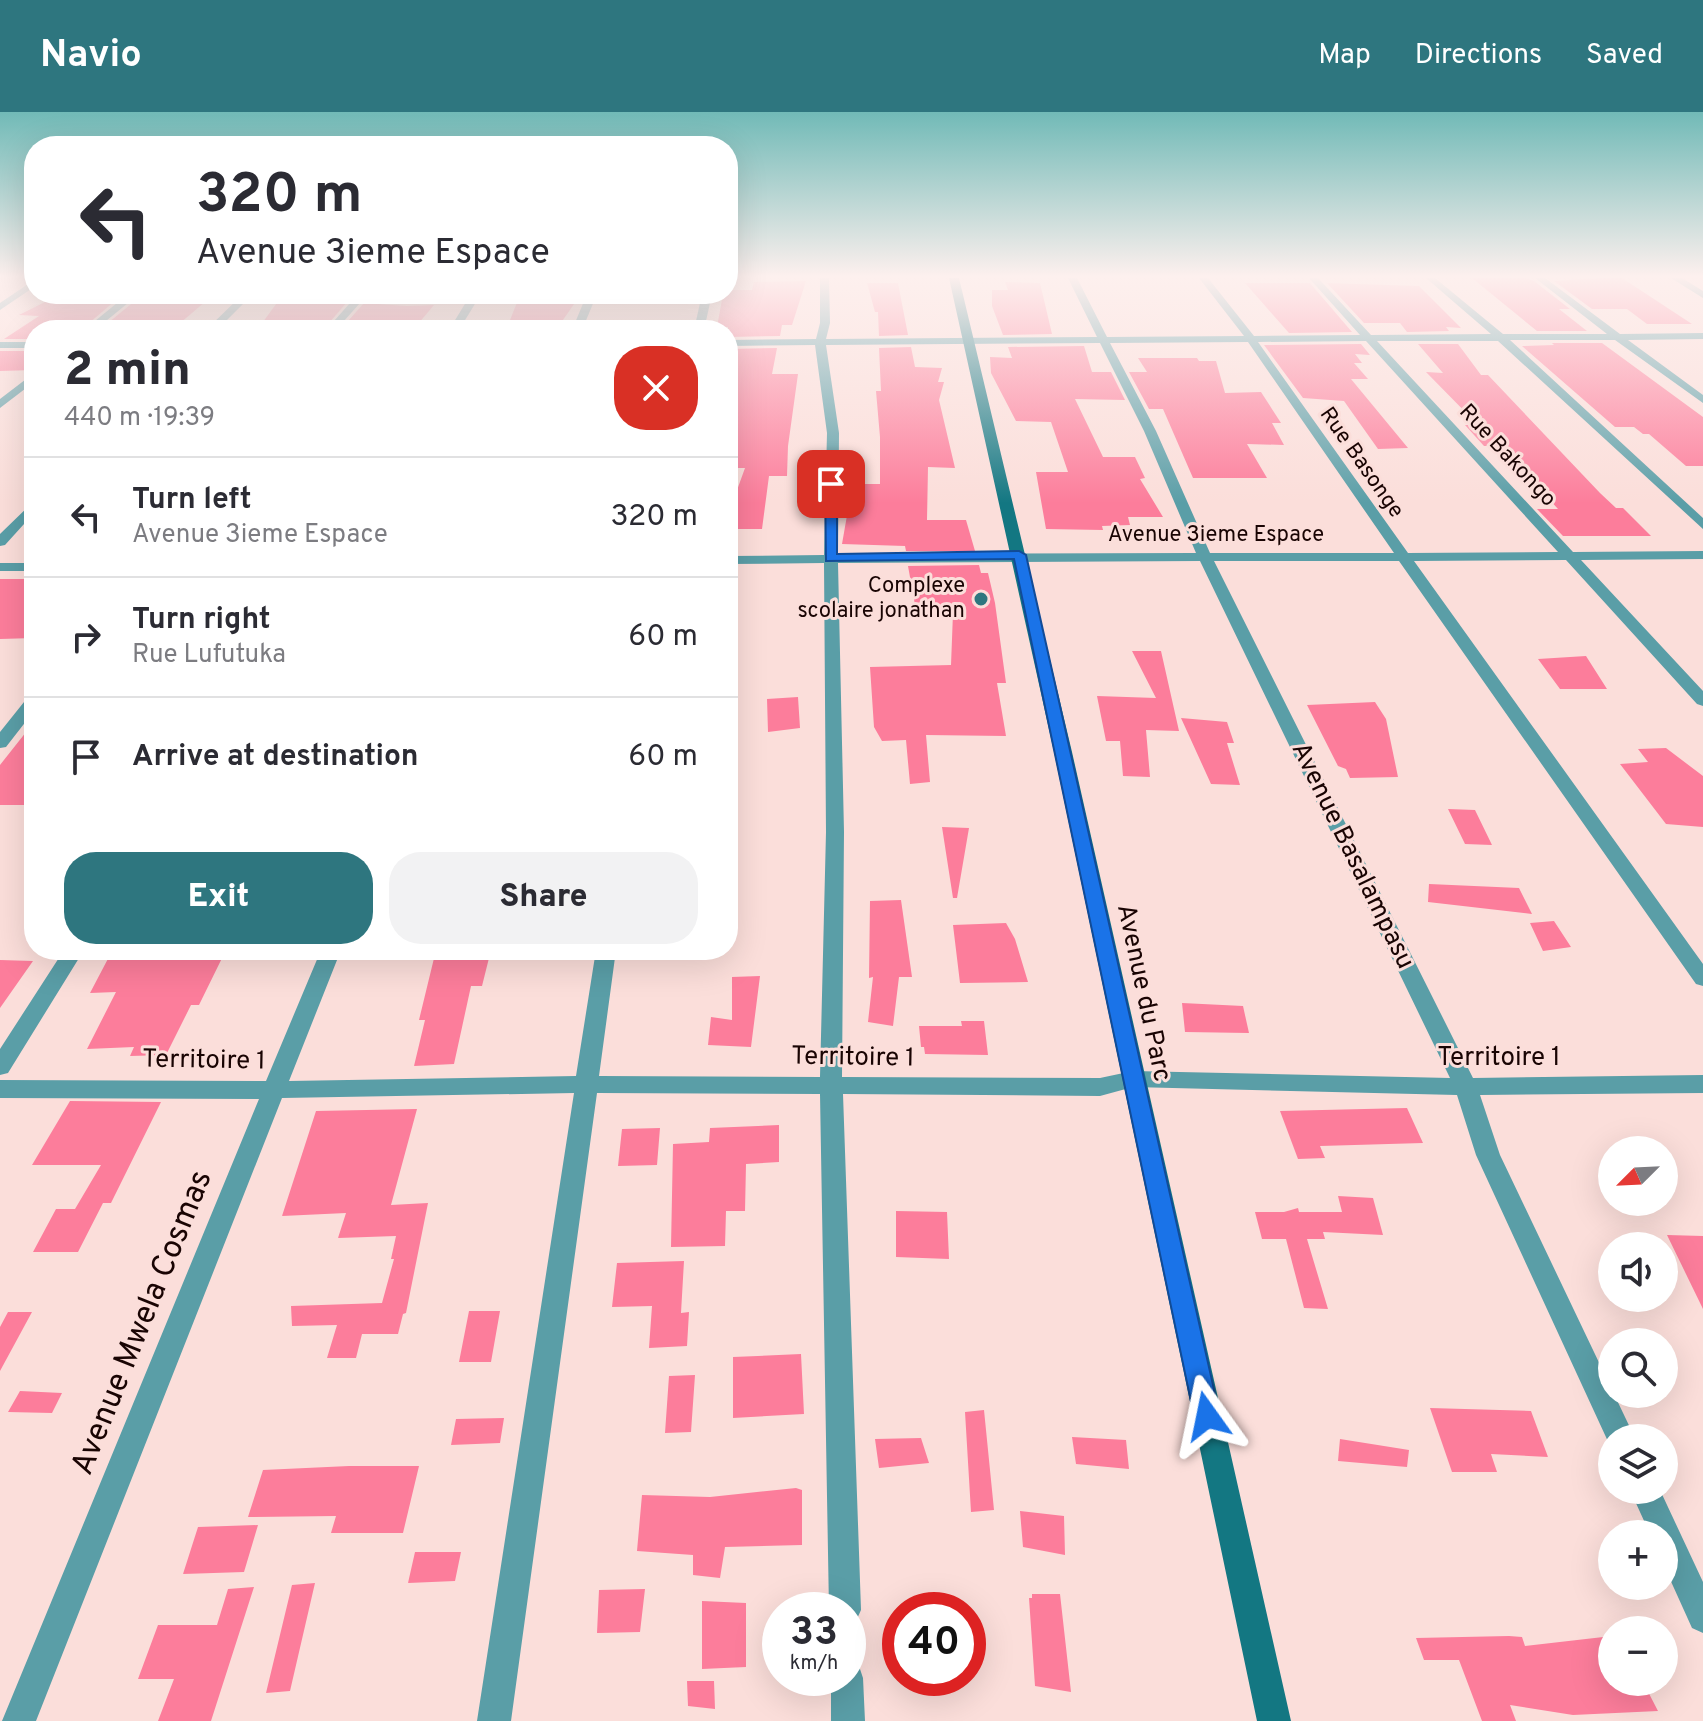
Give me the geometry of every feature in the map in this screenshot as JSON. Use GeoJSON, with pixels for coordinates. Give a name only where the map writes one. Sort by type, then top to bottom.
{"type":"FeatureCollection","features":[{"type":"Feature","properties":{"kind":"street"},"geometry":{"type":"LineString","coordinates":[[821,353],[833,433],[831,558],[835,832],[831,1084],[845,1592]]}},
{"type":"Feature","properties":{"kind":"street","name":"Avenue du Parc"},"geometry":{"type":"LineString","coordinates":[[970,353],[1019,555],[1274,1721]]}},
{"type":"Feature","properties":{"kind":"street","name":"Avenue Basalampasu"},"geometry":{"type":"LineString","coordinates":[[1111,353],[1150,431],[1206,559],[1466,1087],[1488,1155],[1614,1424]]}},
{"type":"Feature","properties":{"kind":"street","name":"Rue Basonge"},"geometry":{"type":"LineString","coordinates":[[1261,353],[1401,556],[1703,979]]}},
{"type":"Feature","properties":{"kind":"street","name":"Rue Bakongo"},"geometry":{"type":"LineString","coordinates":[[1385,353],[1703,701]]}},
{"type":"Feature","properties":{"kind":"street"},"geometry":{"type":"LineString","coordinates":[[1517,353],[1703,525]]}},
{"type":"Feature","properties":{"kind":"street"},"geometry":{"type":"LineString","coordinates":[[1641,353],[1703,400]]}},
{"type":"Feature","properties":{"kind":"street"},"geometry":{"type":"LineString","coordinates":[[0,405],[24,385]]}},
{"type":"Feature","properties":{"kind":"street"},"geometry":{"type":"LineString","coordinates":[[0,542],[24,516]]}},
{"type":"Feature","properties":{"kind":"street","name":"Avenue 3ieme Espace"},"geometry":{"type":"LineString","coordinates":[[738,560],[1019,555],[1206,559],[1703,555]]}},
{"type":"Feature","properties":{"kind":"street"},"geometry":{"type":"LineString","coordinates":[[0,567],[24,567]]}},
{"type":"Feature","properties":{"kind":"street"},"geometry":{"type":"LineString","coordinates":[[0,743],[24,713]]}},
{"type":"Feature","properties":{"kind":"street"},"geometry":{"type":"LineString","coordinates":[[0,1067],[68,960]]}},
{"type":"Feature","properties":{"kind":"street","name":"Avenue Mwela Cosmas"},"geometry":{"type":"LineString","coordinates":[[19,1721],[327,960]]}},
{"type":"Feature","properties":{"kind":"street"},"geometry":{"type":"LineString","coordinates":[[494,1721],[605,960]]}},
{"type":"Feature","properties":{"kind":"street","name":"Territoire 1"},"geometry":{"type":"LineString","coordinates":[[0,1089],[274,1090],[587,1084],[1100,1087],[1116,1086],[1133,1079],[1466,1087],[1703,1084]]}},
{"type":"Feature","properties":{"kind":"street"},"geometry":{"type":"LineString","coordinates":[[1651,1504],[1703,1617]]}},
{"type":"Feature","properties":{"kind":"street"},"geometry":{"type":"LineString","coordinates":[[847,1696],[848,1721]]}},
{"type":"Feature","properties":{"kind":"building"},"geometry":{"type":"Polygon","coordinates":[[[0,353],[24,353],[24,370],[0,371],[0,353]]]}},
{"type":"Feature","properties":{"kind":"building"},"geometry":{"type":"Polygon","coordinates":[[[738,353],[776,353],[772,374],[798,374],[787,476],[769,476],[762,529],[738,529],[738,487],[745,468],[738,468],[738,353]]]}},
{"type":"Feature","properties":{"kind":"building"},"geometry":{"type":"Polygon","coordinates":[[[879,353],[912,353],[915,367],[942,368],[938,382],[944,382],[939,400],[955,468],[928,467],[927,520],[966,520],[975,551],[906,551],[905,546],[842,544],[849,504],[856,504],[857,484],[880,484],[876,391],[881,391],[879,353]]]}},
{"type":"Feature","properties":{"kind":"building"},"geometry":{"type":"Polygon","coordinates":[[[1010,353],[1086,353],[1092,372],[1111,372],[1125,400],[1075,399],[1103,457],[1135,457],[1145,478],[1140,479],[1163,517],[1128,517],[1130,525],[1102,526],[1103,530],[1046,529],[1036,472],[1068,472],[1051,422],[1016,421],[991,373],[990,357],[1012,358],[1010,353]]]}},
{"type":"Feature","properties":{"kind":"building"},"geometry":{"type":"Polygon","coordinates":[[[1270,353],[1368,353],[1370,355],[1355,354],[1362,363],[1354,363],[1368,379],[1351,379],[1408,448],[1378,449],[1344,401],[1303,398],[1270,353]]]}},
{"type":"Feature","properties":{"kind":"building"},"geometry":{"type":"Polygon","coordinates":[[[1426,353],[1465,353],[1481,375],[1488,375],[1600,493],[1616,508],[1623,508],[1651,536],[1563,536],[1537,509],[1558,509],[1501,446],[1484,446],[1465,425],[1478,425],[1426,372],[1443,373],[1426,353]]]}},
{"type":"Feature","properties":{"kind":"building"},"geometry":{"type":"Polygon","coordinates":[[[1530,353],[1616,353],[1703,417],[1703,466],[1686,466],[1649,434],[1643,434],[1634,427],[1615,427],[1530,353]]]}},
{"type":"Feature","properties":{"kind":"building"},"geometry":{"type":"Polygon","coordinates":[[[1138,358],[1216,361],[1225,393],[1261,392],[1281,423],[1272,423],[1284,445],[1247,444],[1267,478],[1193,478],[1163,409],[1149,409],[1129,372],[1147,372],[1138,358]]]}},
{"type":"Feature","properties":{"kind":"building"},"geometry":{"type":"Polygon","coordinates":[[[979,565],[981,573],[988,573],[995,603],[1006,683],[997,683],[1006,736],[926,735],[930,782],[910,784],[906,740],[882,741],[874,727],[870,667],[951,665],[953,613],[937,613],[937,606],[915,605],[908,566],[979,565]]]}},
{"type":"Feature","properties":{"kind":"building"},"geometry":{"type":"Polygon","coordinates":[[[0,579],[24,579],[24,638],[0,639],[0,579]]]}},
{"type":"Feature","properties":{"kind":"building"},"geometry":{"type":"Polygon","coordinates":[[[1132,651],[1161,651],[1179,731],[1146,730],[1150,777],[1123,776],[1120,741],[1106,741],[1097,696],[1156,698],[1132,651]]]}},
{"type":"Feature","properties":{"kind":"building"},"geometry":{"type":"Polygon","coordinates":[[[1586,656],[1607,689],[1560,689],[1538,659],[1586,656]]]}},
{"type":"Feature","properties":{"kind":"building"},"geometry":{"type":"Polygon","coordinates":[[[798,697],[800,728],[768,732],[767,699],[798,697]]]}},
{"type":"Feature","properties":{"kind":"building"},"geometry":{"type":"Polygon","coordinates":[[[1375,702],[1386,719],[1398,777],[1350,778],[1346,769],[1338,766],[1307,705],[1375,702]]]}},
{"type":"Feature","properties":{"kind":"building"},"geometry":{"type":"Polygon","coordinates":[[[1181,718],[1227,722],[1234,743],[1227,743],[1240,785],[1211,784],[1181,718]]]}},
{"type":"Feature","properties":{"kind":"building"},"geometry":{"type":"Polygon","coordinates":[[[24,735],[24,805],[0,805],[0,765],[24,735]]]}},
{"type":"Feature","properties":{"kind":"building"},"geometry":{"type":"Polygon","coordinates":[[[1666,748],[1703,776],[1703,827],[1666,824],[1620,764],[1648,762],[1638,749],[1666,748]]]}},
{"type":"Feature","properties":{"kind":"building"},"geometry":{"type":"Polygon","coordinates":[[[1448,809],[1475,810],[1492,845],[1465,844],[1448,809]]]}},
{"type":"Feature","properties":{"kind":"building"},"geometry":{"type":"Polygon","coordinates":[[[942,827],[969,828],[957,898],[953,898],[942,827]]]}},
{"type":"Feature","properties":{"kind":"building"},"geometry":{"type":"Polygon","coordinates":[[[1429,884],[1519,888],[1532,914],[1428,902],[1429,884]]]}},
{"type":"Feature","properties":{"kind":"building"},"geometry":{"type":"Polygon","coordinates":[[[901,900],[912,977],[899,977],[893,1026],[868,1022],[873,977],[869,978],[870,901],[901,900]]]}},
{"type":"Feature","properties":{"kind":"building"},"geometry":{"type":"Polygon","coordinates":[[[1554,921],[1571,947],[1543,951],[1530,923],[1554,921]]]}},
{"type":"Feature","properties":{"kind":"building"},"geometry":{"type":"Polygon","coordinates":[[[1006,923],[1015,939],[1028,982],[960,983],[953,925],[1006,923]]]}},
{"type":"Feature","properties":{"kind":"building"},"geometry":{"type":"Polygon","coordinates":[[[0,960],[33,961],[0,1008],[0,960]]]}},
{"type":"Feature","properties":{"kind":"building"},"geometry":{"type":"Polygon","coordinates":[[[107,960],[221,960],[199,1005],[191,1005],[166,1055],[130,1056],[134,1047],[87,1049],[116,992],[90,993],[107,960]]]}},
{"type":"Feature","properties":{"kind":"building"},"geometry":{"type":"Polygon","coordinates":[[[434,960],[488,960],[482,986],[471,986],[454,1064],[414,1066],[425,1020],[419,1020],[434,960]]]}},
{"type":"Feature","properties":{"kind":"building"},"geometry":{"type":"Polygon","coordinates":[[[760,976],[751,1047],[708,1045],[711,1017],[732,1020],[732,977],[760,976]]]}},
{"type":"Feature","properties":{"kind":"building"},"geometry":{"type":"Polygon","coordinates":[[[1182,1003],[1243,1006],[1249,1033],[1185,1032],[1182,1003]]]}},
{"type":"Feature","properties":{"kind":"building"},"geometry":{"type":"Polygon","coordinates":[[[961,1021],[984,1021],[988,1055],[925,1054],[924,1047],[921,1047],[919,1026],[962,1026],[961,1021]]]}},
{"type":"Feature","properties":{"kind":"building"},"geometry":{"type":"Polygon","coordinates":[[[70,1101],[161,1102],[111,1203],[103,1203],[78,1252],[33,1252],[56,1209],[75,1209],[101,1165],[32,1165],[70,1101]]]}},
{"type":"Feature","properties":{"kind":"building"},"geometry":{"type":"Polygon","coordinates":[[[1407,1108],[1423,1143],[1320,1146],[1325,1158],[1298,1159],[1280,1111],[1407,1108]]]}},
{"type":"Feature","properties":{"kind":"building"},"geometry":{"type":"Polygon","coordinates":[[[417,1109],[391,1205],[428,1203],[406,1313],[403,1314],[398,1334],[362,1334],[356,1358],[327,1358],[337,1325],[292,1326],[291,1306],[382,1303],[394,1259],[391,1259],[396,1236],[338,1238],[346,1213],[282,1216],[316,1111],[417,1109]]]}},
{"type":"Feature","properties":{"kind":"building"},"geometry":{"type":"Polygon","coordinates":[[[779,1125],[779,1162],[746,1164],[745,1211],[726,1211],[725,1246],[671,1247],[673,1144],[709,1142],[710,1128],[779,1125]]]}},
{"type":"Feature","properties":{"kind":"building"},"geometry":{"type":"Polygon","coordinates":[[[660,1128],[657,1165],[618,1166],[622,1129],[660,1128]]]}},
{"type":"Feature","properties":{"kind":"building"},"geometry":{"type":"Polygon","coordinates":[[[1338,1196],[1373,1198],[1383,1235],[1323,1232],[1325,1239],[1307,1239],[1328,1309],[1304,1308],[1286,1239],[1262,1239],[1255,1212],[1284,1212],[1298,1208],[1299,1212],[1342,1212],[1338,1196]]]}},
{"type":"Feature","properties":{"kind":"building"},"geometry":{"type":"Polygon","coordinates":[[[896,1211],[947,1212],[949,1259],[896,1257],[896,1211]]]}},
{"type":"Feature","properties":{"kind":"building"},"geometry":{"type":"Polygon","coordinates":[[[1678,1235],[1703,1236],[1703,1309],[1678,1258],[1678,1235]]]}},
{"type":"Feature","properties":{"kind":"building"},"geometry":{"type":"Polygon","coordinates":[[[684,1261],[681,1313],[689,1312],[687,1346],[649,1348],[652,1306],[612,1307],[617,1263],[684,1261]]]}},
{"type":"Feature","properties":{"kind":"building"},"geometry":{"type":"Polygon","coordinates":[[[469,1311],[500,1311],[491,1362],[459,1362],[469,1311]]]}},
{"type":"Feature","properties":{"kind":"building"},"geometry":{"type":"Polygon","coordinates":[[[8,1312],[32,1312],[0,1371],[0,1327],[8,1312]]]}},
{"type":"Feature","properties":{"kind":"building"},"geometry":{"type":"Polygon","coordinates":[[[801,1354],[804,1414],[733,1418],[733,1357],[801,1354]]]}},
{"type":"Feature","properties":{"kind":"building"},"geometry":{"type":"Polygon","coordinates":[[[695,1375],[691,1432],[665,1433],[669,1376],[695,1375]]]}},
{"type":"Feature","properties":{"kind":"building"},"geometry":{"type":"Polygon","coordinates":[[[20,1391],[62,1393],[52,1413],[8,1412],[20,1391]]]}},
{"type":"Feature","properties":{"kind":"building"},"geometry":{"type":"Polygon","coordinates":[[[1430,1408],[1531,1411],[1548,1457],[1491,1454],[1497,1472],[1452,1472],[1430,1408]]]}},
{"type":"Feature","properties":{"kind":"building"},"geometry":{"type":"Polygon","coordinates":[[[984,1410],[994,1510],[971,1512],[965,1412],[984,1410]]]}},
{"type":"Feature","properties":{"kind":"building"},"geometry":{"type":"Polygon","coordinates":[[[504,1418],[500,1443],[451,1445],[456,1419],[504,1418]]]}},
{"type":"Feature","properties":{"kind":"building"},"geometry":{"type":"Polygon","coordinates":[[[1072,1437],[1126,1440],[1129,1469],[1076,1464],[1072,1437]]]}},
{"type":"Feature","properties":{"kind":"building"},"geometry":{"type":"Polygon","coordinates":[[[921,1438],[929,1463],[879,1468],[875,1439],[921,1438]]]}},
{"type":"Feature","properties":{"kind":"building"},"geometry":{"type":"Polygon","coordinates":[[[1340,1439],[1409,1450],[1407,1467],[1338,1461],[1340,1439]]]}},
{"type":"Feature","properties":{"kind":"building"},"geometry":{"type":"Polygon","coordinates":[[[419,1466],[403,1533],[331,1533],[336,1516],[248,1517],[263,1470],[419,1466]]]}},
{"type":"Feature","properties":{"kind":"building"},"geometry":{"type":"Polygon","coordinates":[[[796,1488],[802,1490],[802,1545],[725,1547],[720,1578],[693,1575],[693,1555],[637,1551],[642,1495],[710,1497],[796,1488]]]}},
{"type":"Feature","properties":{"kind":"building"},"geometry":{"type":"Polygon","coordinates":[[[1020,1511],[1064,1516],[1065,1555],[1023,1547],[1020,1511]]]}},
{"type":"Feature","properties":{"kind":"building"},"geometry":{"type":"Polygon","coordinates":[[[258,1525],[244,1572],[183,1574],[198,1527],[258,1525]]]}},
{"type":"Feature","properties":{"kind":"building"},"geometry":{"type":"Polygon","coordinates":[[[415,1552],[461,1552],[455,1581],[408,1583],[415,1552]]]}},
{"type":"Feature","properties":{"kind":"building"},"geometry":{"type":"Polygon","coordinates":[[[315,1583],[290,1691],[266,1693],[292,1585],[315,1583]]]}},
{"type":"Feature","properties":{"kind":"building"},"geometry":{"type":"Polygon","coordinates":[[[254,1587],[211,1721],[158,1721],[174,1679],[138,1679],[158,1625],[217,1625],[228,1589],[254,1587]]]}},
{"type":"Feature","properties":{"kind":"building"},"geometry":{"type":"Polygon","coordinates":[[[645,1589],[640,1632],[597,1633],[599,1590],[645,1589]]]}},
{"type":"Feature","properties":{"kind":"building"},"geometry":{"type":"Polygon","coordinates":[[[1032,1594],[1060,1594],[1071,1692],[1035,1686],[1029,1598],[1032,1594]]]}},
{"type":"Feature","properties":{"kind":"building"},"geometry":{"type":"Polygon","coordinates":[[[702,1601],[746,1603],[746,1667],[702,1669],[702,1601]]]}},
{"type":"Feature","properties":{"kind":"building"},"geometry":{"type":"Polygon","coordinates":[[[1509,1636],[1522,1637],[1525,1646],[1598,1638],[1598,1696],[1650,1696],[1658,1711],[1573,1715],[1510,1705],[1516,1721],[1482,1721],[1459,1660],[1424,1660],[1416,1638],[1509,1636]]]}},
{"type":"Feature","properties":{"kind":"building"},"geometry":{"type":"Polygon","coordinates":[[[687,1681],[714,1681],[715,1709],[688,1706],[687,1681]]]}},
{"type":"Feature","properties":{"kind":"place","name":"Complexe scolaire jonathan"},"geometry":{"type":"Point","coordinates":[981,599]}},
{"type":"Feature","properties":{"kind":"route"},"geometry":{"type":"LineString","coordinates":[[831,484],[831,558],[1019,555],[1207,1416]]}}]}
